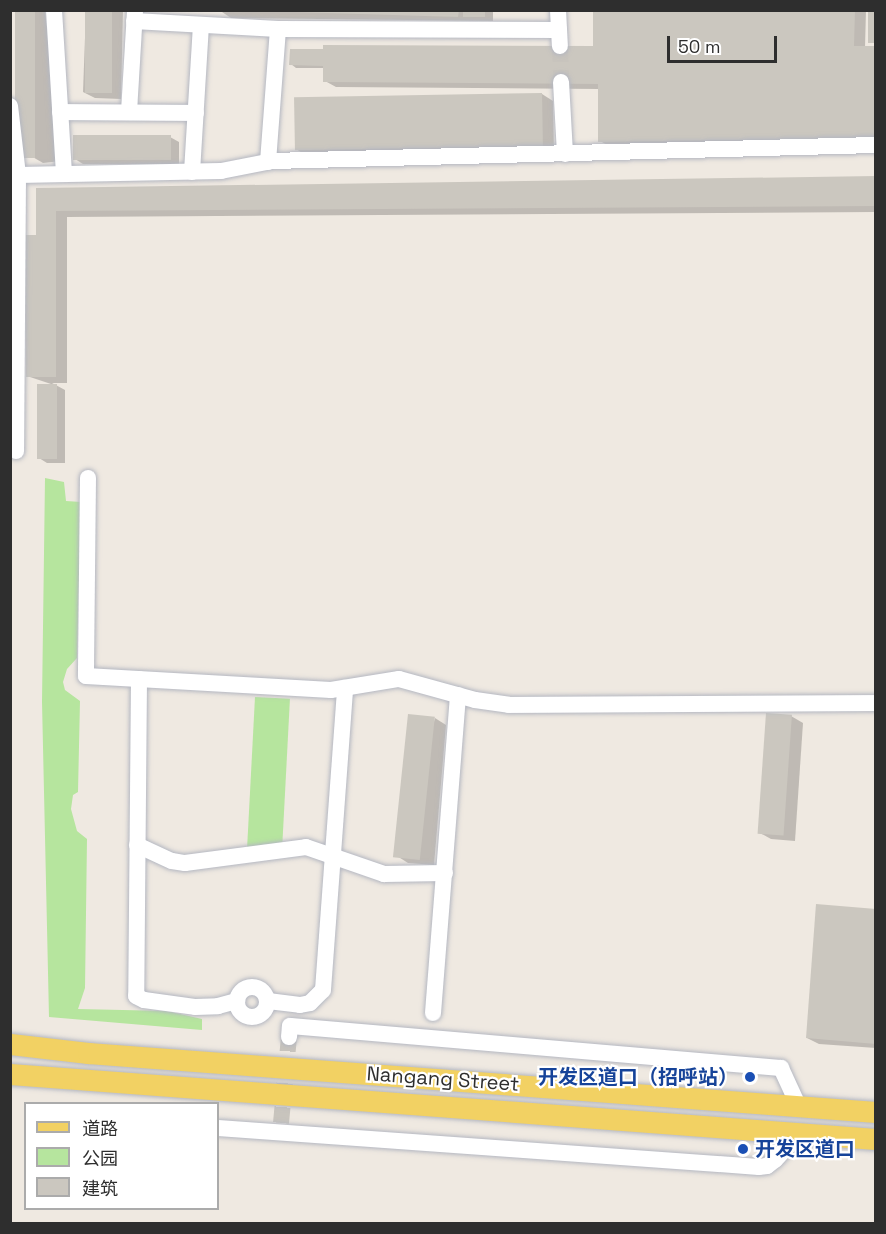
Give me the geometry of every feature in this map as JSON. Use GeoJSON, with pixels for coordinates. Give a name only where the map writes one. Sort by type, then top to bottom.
{"type":"FeatureCollection","features":[{"type":"Feature","properties":{"kind":"main road","name":"Nangang Street"},"geometry":{"type":"LineString","coordinates":[[10,1044],[88,1053],[876,1112]]}},
{"type":"Feature","properties":{"kind":"main road","name":"Nangang Street"},"geometry":{"type":"LineString","coordinates":[[10,1074],[798,1135],[876,1139]]}},
{"type":"Feature","properties":{"kind":"street"},"geometry":{"type":"LineString","coordinates":[[54,10],[64,174]]}},
{"type":"Feature","properties":{"kind":"street"},"geometry":{"type":"LineString","coordinates":[[129,112],[135,16],[201,25],[559,38],[558,10]]}},
{"type":"Feature","properties":{"kind":"street"},"geometry":{"type":"LineString","coordinates":[[192,172],[201,25]]}},
{"type":"Feature","properties":{"kind":"street"},"geometry":{"type":"LineString","coordinates":[[268,162],[278,28]]}},
{"type":"Feature","properties":{"kind":"street"},"geometry":{"type":"LineString","coordinates":[[561,82],[565,154]]}},
{"type":"Feature","properties":{"kind":"street"},"geometry":{"type":"LineString","coordinates":[[10,106],[18,175],[16,451]]}},
{"type":"Feature","properties":{"kind":"street"},"geometry":{"type":"LineString","coordinates":[[60,112],[196,112]]}},
{"type":"Feature","properties":{"kind":"street"},"geometry":{"type":"LineString","coordinates":[[18,175],[221,171],[268,162],[876,145]]}},
{"type":"Feature","properties":{"kind":"street"},"geometry":{"type":"LineString","coordinates":[[88,478],[86,676],[332,690],[399,679],[509,705],[876,703]]}},
{"type":"Feature","properties":{"kind":"street"},"geometry":{"type":"LineString","coordinates":[[139,679],[136,996],[144,1000],[195,1007],[218,1006],[237,1001],[240,1010],[252,1017],[265,1011],[268,1001],[300,1005],[310,1003],[323,990],[345,688]]}},
{"type":"Feature","properties":{"kind":"street"},"geometry":{"type":"LineString","coordinates":[[433,1013],[458,694]]}},
{"type":"Feature","properties":{"kind":"street"},"geometry":{"type":"LineString","coordinates":[[137,845],[172,861],[186,863],[290,847],[318,849],[384,874],[445,873]]}},
{"type":"Feature","properties":{"kind":"street"},"geometry":{"type":"LineString","coordinates":[[289,1037],[290,1026],[781,1068],[798,1105]]}},
{"type":"Feature","properties":{"kind":"street"},"geometry":{"type":"LineString","coordinates":[[219,1128],[281,1128],[759,1167],[767,1167],[798,1135]]}},
{"type":"Feature","properties":{"kind":"green space"},"geometry":{"type":"Polygon","coordinates":[[[45,478],[64,482],[66,501],[81,502],[77,658],[67,669],[63,682],[65,690],[80,701],[78,792],[73,795],[71,809],[77,831],[87,839],[85,988],[78,1009],[167,1011],[202,1019],[202,1030],[49,1017],[42,702],[45,478]]]}},
{"type":"Feature","properties":{"kind":"green space"},"geometry":{"type":"Polygon","coordinates":[[[255,697],[290,699],[282,850],[247,848],[255,697]]]}},
{"type":"Feature","properties":{"kind":"building"},"geometry":{"type":"Polygon","coordinates":[[[15,10],[35,10],[35,158],[15,158],[15,10]]]}},
{"type":"Feature","properties":{"kind":"building"},"geometry":{"type":"Polygon","coordinates":[[[85,10],[112,10],[112,93],[85,93],[85,10]]]}},
{"type":"Feature","properties":{"kind":"building"},"geometry":{"type":"Polygon","coordinates":[[[234,10],[459,10],[458,17],[234,10]]]}},
{"type":"Feature","properties":{"kind":"building"},"geometry":{"type":"Polygon","coordinates":[[[463,10],[485,10],[485,17],[463,17],[463,10]]]}},
{"type":"Feature","properties":{"kind":"building"},"geometry":{"type":"Polygon","coordinates":[[[593,10],[855,10],[854,46],[876,46],[876,138],[598,142],[598,84],[323,82],[323,66],[289,65],[290,49],[323,49],[323,45],[593,46],[593,10]]]}},
{"type":"Feature","properties":{"kind":"building"},"geometry":{"type":"Polygon","coordinates":[[[868,10],[876,10],[876,43],[868,43],[868,10]]]}},
{"type":"Feature","properties":{"kind":"building"},"geometry":{"type":"Polygon","coordinates":[[[542,93],[543,146],[295,150],[294,97],[542,93]]]}},
{"type":"Feature","properties":{"kind":"building"},"geometry":{"type":"Polygon","coordinates":[[[73,135],[171,135],[171,160],[73,160],[73,135]]]}},
{"type":"Feature","properties":{"kind":"building"},"geometry":{"type":"Polygon","coordinates":[[[876,176],[876,206],[56,211],[56,377],[26,377],[25,235],[36,235],[36,188],[876,176]]]}},
{"type":"Feature","properties":{"kind":"building"},"geometry":{"type":"Polygon","coordinates":[[[37,384],[57,384],[57,459],[37,459],[37,384]]]}},
{"type":"Feature","properties":{"kind":"building"},"geometry":{"type":"Polygon","coordinates":[[[766,713],[792,715],[783,836],[758,834],[766,713]]]}},
{"type":"Feature","properties":{"kind":"building"},"geometry":{"type":"Polygon","coordinates":[[[408,714],[435,717],[420,860],[393,857],[408,714]]]}},
{"type":"Feature","properties":{"kind":"building"},"geometry":{"type":"Polygon","coordinates":[[[816,904],[876,909],[876,1044],[806,1038],[816,904]]]}},
{"type":"Feature","properties":{"kind":"tunnel"},"geometry":{"type":"LineString","coordinates":[[560,46],[561,82]]}},
{"type":"Feature","properties":{"kind":"tunnel"},"geometry":{"type":"LineString","coordinates":[[281,1123],[289,1037]]}},
{"type":"Feature","properties":{"kind":"place","name":"开发区道口（招呼站）"},"geometry":{"type":"Point","coordinates":[750,1077]}},
{"type":"Feature","properties":{"kind":"place","name":"开发区道口"},"geometry":{"type":"Point","coordinates":[743,1149]}}]}
